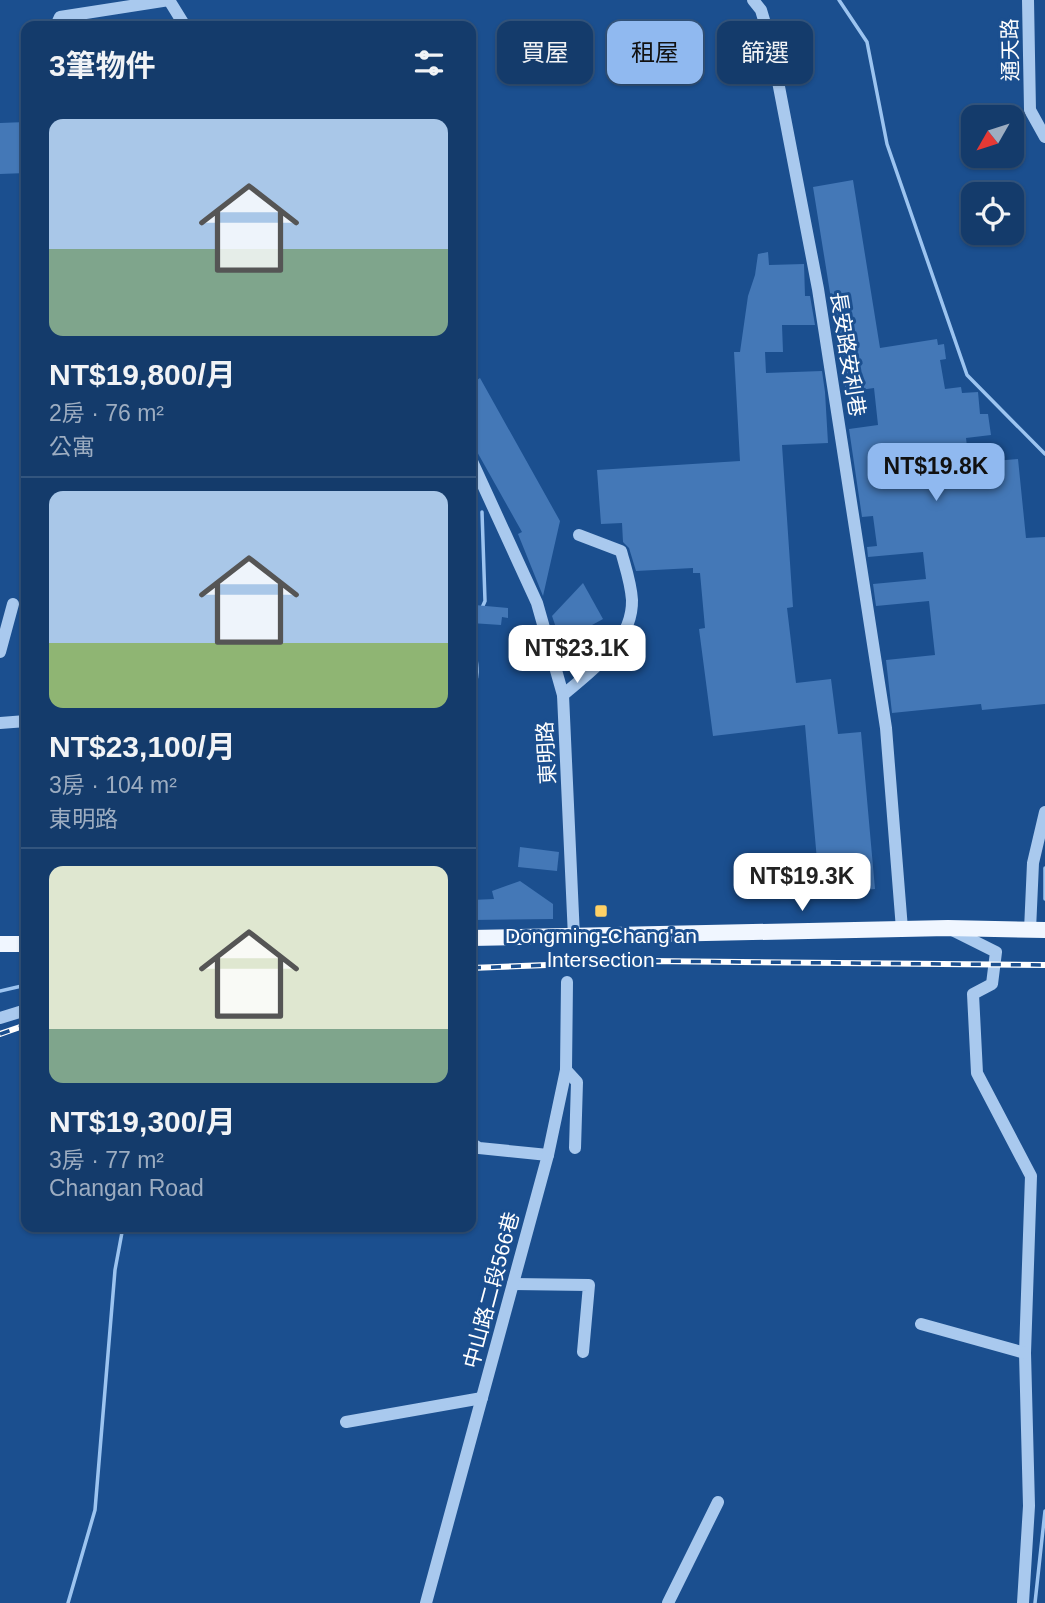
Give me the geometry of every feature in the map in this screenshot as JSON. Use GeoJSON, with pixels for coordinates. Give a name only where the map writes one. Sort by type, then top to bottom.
{"type":"FeatureCollection","features":[{"type":"Feature","properties":{"kind":"main road"},"geometry":{"type":"LineString","coordinates":[[476,938],[948,928],[1038,930]]}},
{"type":"Feature","properties":{"kind":"main road"},"geometry":{"type":"LineString","coordinates":[[0,944],[21,944]]}},
{"type":"Feature","properties":{"kind":"street"},"geometry":{"type":"LineString","coordinates":[[58,21],[60,17],[169,0],[183,21]]}},
{"type":"Feature","properties":{"kind":"street","name":"長安路安利巷"},"geometry":{"type":"LineString","coordinates":[[753,0],[761,10],[770,40],[818,289],[886,728],[902,929]]}},
{"type":"Feature","properties":{"kind":"street","name":"通天路"},"geometry":{"type":"LineString","coordinates":[[1028,0],[1030,110],[1045,137]]}},
{"type":"Feature","properties":{"kind":"street","name":"東明路"},"geometry":{"type":"LineString","coordinates":[[476,470],[537,603],[563,695],[574,937]]}},
{"type":"Feature","properties":{"kind":"street"},"geometry":{"type":"LineString","coordinates":[[563,695],[609,654],[623,634],[632,601],[621,551],[579,535]]}},
{"type":"Feature","properties":{"kind":"street"},"geometry":{"type":"LineString","coordinates":[[0,652],[13,604]]}},
{"type":"Feature","properties":{"kind":"street"},"geometry":{"type":"LineString","coordinates":[[0,723],[21,721]]}},
{"type":"Feature","properties":{"kind":"street"},"geometry":{"type":"LineString","coordinates":[[1038,930],[1033,863],[1045,812]]}},
{"type":"Feature","properties":{"kind":"street"},"geometry":{"type":"LineString","coordinates":[[948,928],[996,952],[992,984],[973,994],[977,1073],[1031,1175],[1025,1353],[1029,1506],[1023,1603]]}},
{"type":"Feature","properties":{"kind":"street","name":"中山路二段566巷"},"geometry":{"type":"LineString","coordinates":[[426,1603],[548,1155],[566,1070],[567,982]]}},
{"type":"Feature","properties":{"kind":"street"},"geometry":{"type":"LineString","coordinates":[[0,1018],[21,1012]]}},
{"type":"Feature","properties":{"kind":"street"},"geometry":{"type":"LineString","coordinates":[[566,1070],[577,1082],[575,1148]]}},
{"type":"Feature","properties":{"kind":"street"},"geometry":{"type":"LineString","coordinates":[[476,1146],[548,1155]]}},
{"type":"Feature","properties":{"kind":"street"},"geometry":{"type":"LineString","coordinates":[[513,1284],[589,1285],[583,1352]]}},
{"type":"Feature","properties":{"kind":"street"},"geometry":{"type":"LineString","coordinates":[[920,1324],[1025,1353]]}},
{"type":"Feature","properties":{"kind":"street"},"geometry":{"type":"LineString","coordinates":[[346,1422],[482,1398]]}},
{"type":"Feature","properties":{"kind":"street"},"geometry":{"type":"LineString","coordinates":[[668,1603],[718,1502]]}},
{"type":"Feature","properties":{"kind":"building"},"geometry":{"type":"Polygon","coordinates":[[[21,122],[21,173],[0,174],[0,123],[21,122]]]}},
{"type":"Feature","properties":{"kind":"building"},"geometry":{"type":"Polygon","coordinates":[[[853,180],[880,348],[937,339],[938,345],[944,344],[946,359],[940,360],[945,389],[961,387],[962,393],[978,392],[980,414],[988,414],[991,435],[966,438],[969,463],[1018,459],[1026,538],[1045,537],[1045,704],[982,710],[981,704],[892,713],[886,660],[935,655],[929,601],[876,606],[873,584],[926,579],[923,552],[868,557],[867,547],[877,546],[873,516],[862,517],[849,429],[878,425],[874,388],[846,392],[813,187],[853,180]]]}},
{"type":"Feature","properties":{"kind":"building"},"geometry":{"type":"Polygon","coordinates":[[[768,252],[769,265],[804,264],[805,296],[810,296],[815,325],[782,325],[783,352],[765,352],[766,373],[822,371],[825,392],[828,443],[782,445],[793,607],[787,608],[796,683],[831,679],[838,734],[861,732],[875,889],[820,894],[805,725],[713,736],[699,629],[705,628],[700,573],[693,573],[693,568],[636,571],[629,548],[623,542],[622,523],[601,524],[597,470],[740,461],[734,352],[740,352],[748,296],[758,254],[768,252]]]}},
{"type":"Feature","properties":{"kind":"building"},"geometry":{"type":"Polygon","coordinates":[[[480,378],[560,521],[543,596],[518,534],[522,532],[476,450],[476,381],[480,378]]]}},
{"type":"Feature","properties":{"kind":"building"},"geometry":{"type":"Polygon","coordinates":[[[583,583],[603,619],[561,642],[552,616],[583,583]]]}},
{"type":"Feature","properties":{"kind":"building"},"geometry":{"type":"Polygon","coordinates":[[[476,605],[508,608],[508,618],[502,617],[501,625],[476,623],[476,605]]]}},
{"type":"Feature","properties":{"kind":"building"},"geometry":{"type":"Polygon","coordinates":[[[520,847],[559,852],[557,871],[518,867],[520,847]]]}},
{"type":"Feature","properties":{"kind":"building"},"geometry":{"type":"Polygon","coordinates":[[[520,881],[553,904],[553,919],[476,920],[476,900],[494,899],[492,891],[520,881]]]}},
{"type":"Feature","properties":{"kind":"waterway"},"geometry":{"type":"LineString","coordinates":[[839,0],[867,42],[887,144],[967,375],[1045,454]]}},
{"type":"Feature","properties":{"kind":"waterway"},"geometry":{"type":"LineString","coordinates":[[481,610],[485,601],[482,512]]}},
{"type":"Feature","properties":{"kind":"waterway"},"geometry":{"type":"LineString","coordinates":[[476,657],[476,678]]}},
{"type":"Feature","properties":{"kind":"waterway"},"geometry":{"type":"LineString","coordinates":[[1045,868],[1045,899]]}},
{"type":"Feature","properties":{"kind":"waterway"},"geometry":{"type":"LineString","coordinates":[[0,991],[21,986]]}},
{"type":"Feature","properties":{"kind":"waterway"},"geometry":{"type":"LineString","coordinates":[[68,1603],[95,1510],[115,1270],[122,1232]]}},
{"type":"Feature","properties":{"kind":"waterway"},"geometry":{"type":"LineString","coordinates":[[1035,1603],[1045,1511]]}},
{"type":"Feature","properties":{"kind":"railway"},"geometry":{"type":"LineString","coordinates":[[476,968],[650,961],[1045,965]]}},
{"type":"Feature","properties":{"kind":"railway"},"geometry":{"type":"LineString","coordinates":[[0,1034],[21,1027]]}},
{"type":"Feature","properties":{"kind":"place","name":"Dongming-Chang'an lntersection"},"geometry":{"type":"Point","coordinates":[601,911]}}]}
